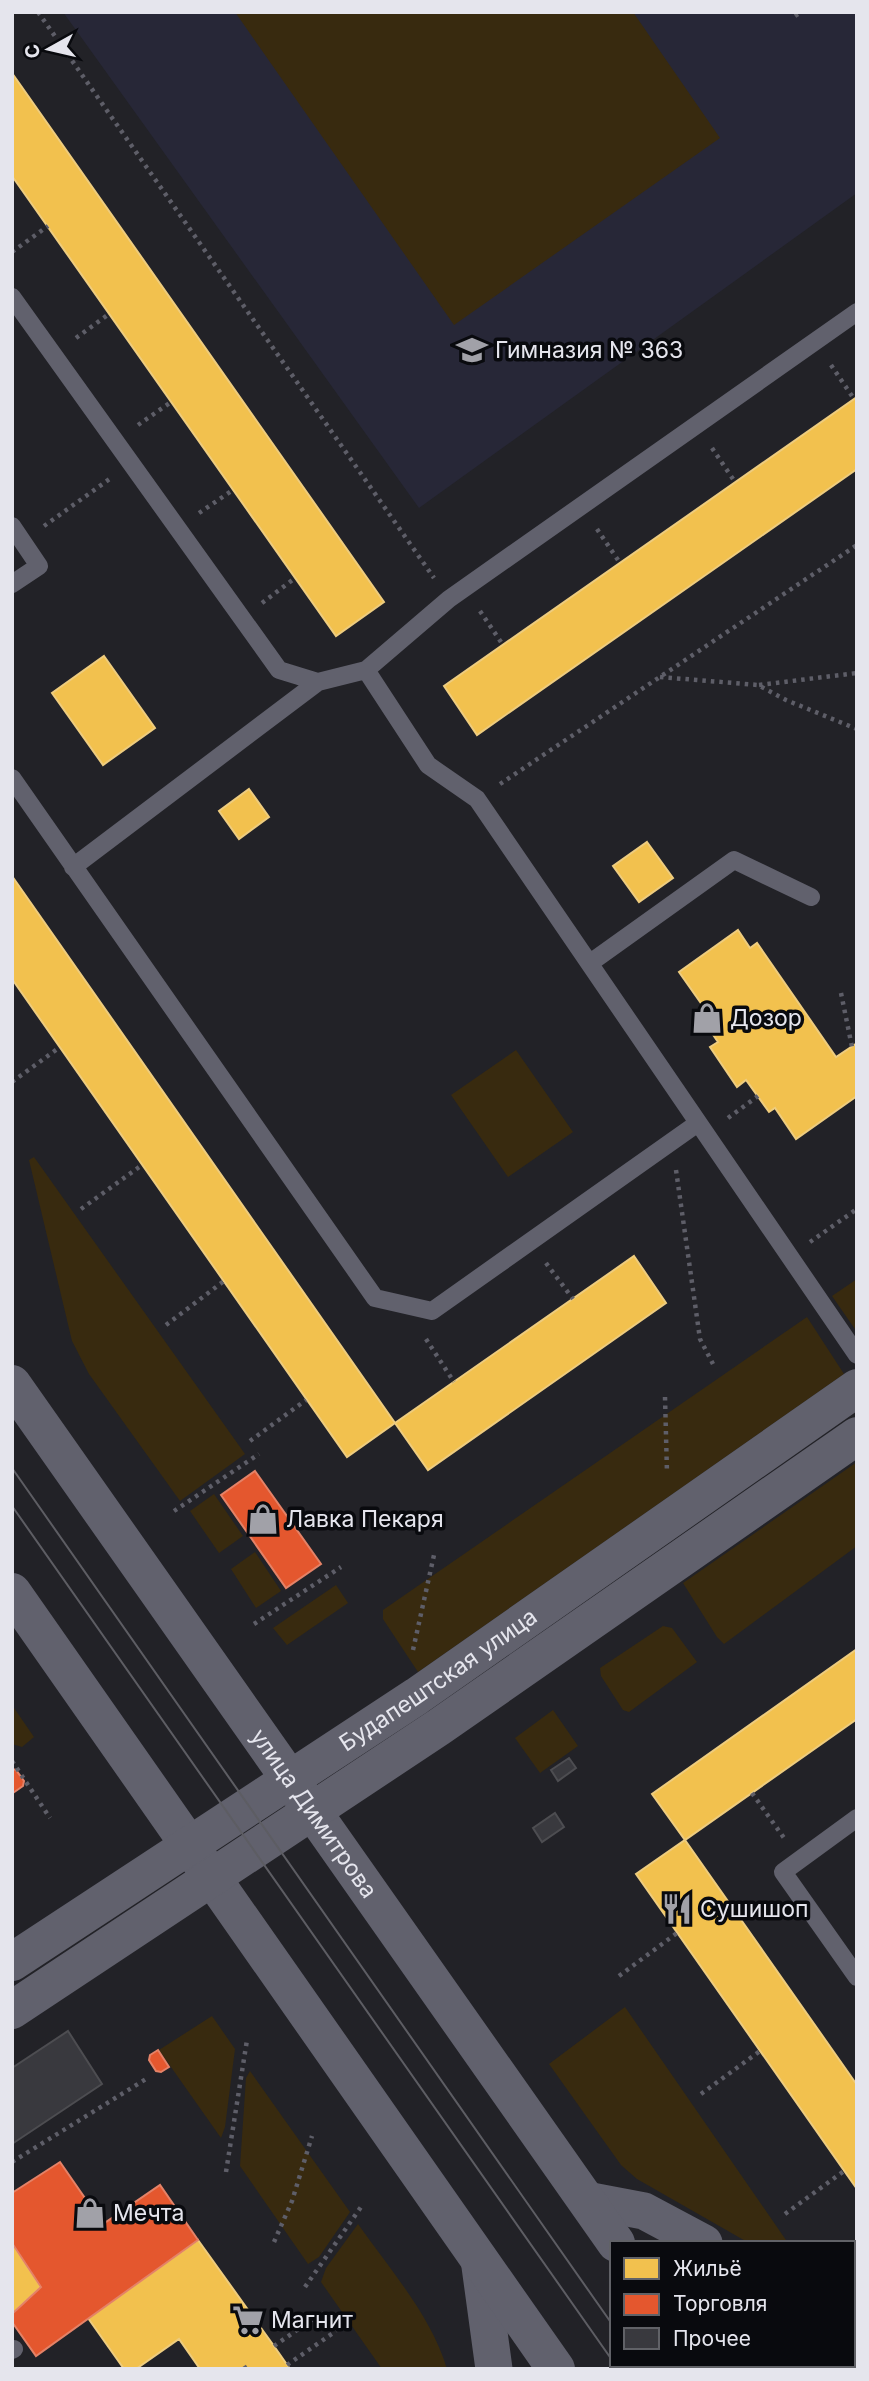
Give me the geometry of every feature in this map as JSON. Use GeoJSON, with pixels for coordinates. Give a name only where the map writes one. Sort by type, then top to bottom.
{"type":"FeatureCollection","features":[{"type":"Feature","properties":{"kind":"street","name":"улица Димитрова"},"geometry":{"type":"LineString","coordinates":[[12,1384],[615,2241]]}},
{"type":"Feature","properties":{"kind":"street","name":"Будапештская улица"},"geometry":{"type":"LineString","coordinates":[[12,1962],[417,1696],[857,1388]]}},
{"type":"Feature","properties":{"kind":"street","name":"Будапештская улица"},"geometry":{"type":"LineString","coordinates":[[12,2010],[558,1646],[857,1436]]}},
{"type":"Feature","properties":{"kind":"street"},"geometry":{"type":"LineString","coordinates":[[12,1592],[556,2369]]}},
{"type":"Feature","properties":{"kind":"street"},"geometry":{"type":"LineString","coordinates":[[586,2200],[644,2211],[700,2241]]}},
{"type":"Feature","properties":{"kind":"street"},"geometry":{"type":"LineString","coordinates":[[480,2259],[494,2369]]}},
{"type":"Feature","properties":{"kind":"lane"},"geometry":{"type":"LineString","coordinates":[[12,297],[279,670],[318,682]]}},
{"type":"Feature","properties":{"kind":"lane"},"geometry":{"type":"LineString","coordinates":[[73,867],[318,682],[366,670],[449,598],[857,312]]}},
{"type":"Feature","properties":{"kind":"lane"},"geometry":{"type":"LineString","coordinates":[[12,584],[39,566],[17,534]]}},
{"type":"Feature","properties":{"kind":"lane"},"geometry":{"type":"LineString","coordinates":[[366,670],[428,765],[477,799],[857,1355]]}},
{"type":"Feature","properties":{"kind":"lane"},"geometry":{"type":"LineString","coordinates":[[12,778],[375,1298],[432,1311],[698,1123]]}},
{"type":"Feature","properties":{"kind":"lane"},"geometry":{"type":"LineString","coordinates":[[590,964],[734,860],[811,897]]}},
{"type":"Feature","properties":{"kind":"lane"},"geometry":{"type":"LineString","coordinates":[[857,1818],[783,1872],[857,1977]]}},
{"type":"Feature","properties":{"kind":"path"},"geometry":{"type":"LineString","coordinates":[[38,12],[449,598]]}},
{"type":"Feature","properties":{"kind":"path"},"geometry":{"type":"LineString","coordinates":[[795,16],[801,12]]}},
{"type":"Feature","properties":{"kind":"path"},"geometry":{"type":"LineString","coordinates":[[12,252],[48,226]]}},
{"type":"Feature","properties":{"kind":"path"},"geometry":{"type":"LineString","coordinates":[[53,354],[109,314]]}},
{"type":"Feature","properties":{"kind":"path"},"geometry":{"type":"LineString","coordinates":[[815,341],[854,399]]}},
{"type":"Feature","properties":{"kind":"path"},"geometry":{"type":"LineString","coordinates":[[116,441],[171,401]]}},
{"type":"Feature","properties":{"kind":"path"},"geometry":{"type":"LineString","coordinates":[[696,425],[735,482]]}},
{"type":"Feature","properties":{"kind":"path"},"geometry":{"type":"LineString","coordinates":[[17,534],[131,463]]}},
{"type":"Feature","properties":{"kind":"path"},"geometry":{"type":"LineString","coordinates":[[178,529],[233,489]]}},
{"type":"Feature","properties":{"kind":"path"},"geometry":{"type":"LineString","coordinates":[[582,505],[620,564]]}},
{"type":"Feature","properties":{"kind":"path"},"geometry":{"type":"LineString","coordinates":[[477,799],[857,545]]}},
{"type":"Feature","properties":{"kind":"path"},"geometry":{"type":"LineString","coordinates":[[242,618],[295,578]]}},
{"type":"Feature","properties":{"kind":"path"},"geometry":{"type":"LineString","coordinates":[[465,587],[503,645]]}},
{"type":"Feature","properties":{"kind":"path"},"geometry":{"type":"LineString","coordinates":[[659,677],[758,685],[857,673]]}},
{"type":"Feature","properties":{"kind":"path"},"geometry":{"type":"LineString","coordinates":[[758,685],[786,700],[857,729]]}},
{"type":"Feature","properties":{"kind":"path"},"geometry":{"type":"LineString","coordinates":[[841,993],[852,1047]]}},
{"type":"Feature","properties":{"kind":"path"},"geometry":{"type":"LineString","coordinates":[[12,1082],[60,1047]]}},
{"type":"Feature","properties":{"kind":"path"},"geometry":{"type":"LineString","coordinates":[[726,1119],[758,1096]]}},
{"type":"Feature","properties":{"kind":"path"},"geometry":{"type":"LineString","coordinates":[[672,1141],[700,1339],[713,1364]]}},
{"type":"Feature","properties":{"kind":"path"},"geometry":{"type":"LineString","coordinates":[[81,1209],[142,1165]]}},
{"type":"Feature","properties":{"kind":"path"},"geometry":{"type":"LineString","coordinates":[[789,1256],[857,1209]]}},
{"type":"Feature","properties":{"kind":"path"},"geometry":{"type":"LineString","coordinates":[[530,1242],[573,1299]]}},
{"type":"Feature","properties":{"kind":"path"},"geometry":{"type":"LineString","coordinates":[[166,1325],[224,1281]]}},
{"type":"Feature","properties":{"kind":"path"},"geometry":{"type":"LineString","coordinates":[[432,1311],[426,1341],[454,1382]]}},
{"type":"Feature","properties":{"kind":"path"},"geometry":{"type":"LineString","coordinates":[[250,1441],[306,1400]]}},
{"type":"Feature","properties":{"kind":"path"},"geometry":{"type":"LineString","coordinates":[[174,1511],[259,1454]]}},
{"type":"Feature","properties":{"kind":"path"},"geometry":{"type":"LineString","coordinates":[[411,1662],[434,1555]]}},
{"type":"Feature","properties":{"kind":"path"},"geometry":{"type":"LineString","coordinates":[[254,1624],[341,1567]]}},
{"type":"Feature","properties":{"kind":"path"},"geometry":{"type":"LineString","coordinates":[[12,1761],[50,1818]]}},
{"type":"Feature","properties":{"kind":"path"},"geometry":{"type":"LineString","coordinates":[[752,1793],[800,1859]]}},
{"type":"Feature","properties":{"kind":"path"},"geometry":{"type":"LineString","coordinates":[[619,1976],[677,1933]]}},
{"type":"Feature","properties":{"kind":"path"},"geometry":{"type":"LineString","coordinates":[[226,2172],[247,2040]]}},
{"type":"Feature","properties":{"kind":"path"},"geometry":{"type":"LineString","coordinates":[[701,2094],[760,2052]]}},
{"type":"Feature","properties":{"kind":"path"},"geometry":{"type":"LineString","coordinates":[[12,2162],[146,2079]]}},
{"type":"Feature","properties":{"kind":"path"},"geometry":{"type":"LineString","coordinates":[[274,2242],[292,2201],[312,2136]]}},
{"type":"Feature","properties":{"kind":"path"},"geometry":{"type":"LineString","coordinates":[[785,2214],[844,2171]]}},
{"type":"Feature","properties":{"kind":"path"},"geometry":{"type":"LineString","coordinates":[[305,2287],[361,2207]]}},
{"type":"Feature","properties":{"kind":"path"},"geometry":{"type":"LineString","coordinates":[[274,2346],[323,2312]]}},
{"type":"Feature","properties":{"kind":"path"},"geometry":{"type":"LineString","coordinates":[[287,2364],[336,2331]]}},
{"type":"Feature","properties":{"kind":"shaded area","name":"Гимназия № 363"},"geometry":{"type":"Polygon","coordinates":[[[63,12],[857,12],[857,193],[419,508],[63,12]]]}},
{"type":"Feature","properties":{"kind":"shaded area"},"geometry":{"type":"Polygon","coordinates":[[[235,12],[633,12],[720,138],[454,325],[235,12]]]}},
{"type":"Feature","properties":{"kind":"shaded area"},"geometry":{"type":"Polygon","coordinates":[[[516,1050],[573,1132],[508,1177],[451,1095],[516,1050]]]}},
{"type":"Feature","properties":{"kind":"shaded area"},"geometry":{"type":"Polygon","coordinates":[[[34,1157],[245,1454],[180,1501],[89,1374],[72,1341],[29,1160],[34,1157]]]}},
{"type":"Feature","properties":{"kind":"shaded area"},"geometry":{"type":"Polygon","coordinates":[[[857,1279],[857,1332],[832,1296],[857,1279]]]}},
{"type":"Feature","properties":{"kind":"shaded area"},"geometry":{"type":"Polygon","coordinates":[[[807,1317],[844,1374],[418,1672],[383,1619],[383,1610],[807,1317]]]}},
{"type":"Feature","properties":{"kind":"shaded area"},"geometry":{"type":"Polygon","coordinates":[[[857,1462],[857,1546],[724,1644],[683,1583],[857,1462]]]}},
{"type":"Feature","properties":{"kind":"shaded area"},"geometry":{"type":"Polygon","coordinates":[[[214,1494],[243,1536],[219,1553],[190,1511],[214,1494]]]}},
{"type":"Feature","properties":{"kind":"shaded area"},"geometry":{"type":"Polygon","coordinates":[[[255,1552],[281,1591],[256,1608],[231,1569],[255,1552]]]}},
{"type":"Feature","properties":{"kind":"shaded area"},"geometry":{"type":"Polygon","coordinates":[[[336,1585],[348,1603],[287,1645],[273,1628],[336,1585]]]}},
{"type":"Feature","properties":{"kind":"shaded area"},"geometry":{"type":"Polygon","coordinates":[[[663,1626],[672,1628],[697,1662],[629,1712],[623,1710],[601,1676],[600,1668],[663,1626]]]}},
{"type":"Feature","properties":{"kind":"shaded area"},"geometry":{"type":"Polygon","coordinates":[[[12,1705],[34,1737],[22,1747],[12,1744],[12,1705]]]}},
{"type":"Feature","properties":{"kind":"shaded area"},"geometry":{"type":"Polygon","coordinates":[[[553,1710],[578,1746],[540,1773],[515,1738],[553,1710]]]}},
{"type":"Feature","properties":{"kind":"shaded area"},"geometry":{"type":"Polygon","coordinates":[[[625,2007],[787,2241],[746,2241],[637,2179],[621,2165],[549,2064],[625,2007]]]}},
{"type":"Feature","properties":{"kind":"shaded area"},"geometry":{"type":"Polygon","coordinates":[[[212,2016],[235,2049],[225,2127],[221,2138],[159,2050],[212,2016]]]}},
{"type":"Feature","properties":{"kind":"shaded area"},"geometry":{"type":"Polygon","coordinates":[[[250,2071],[350,2212],[319,2257],[308,2264],[240,2166],[246,2078],[250,2071]]]}},
{"type":"Feature","properties":{"kind":"shaded area"},"geometry":{"type":"Polygon","coordinates":[[[358,2224],[420,2312],[447,2369],[382,2369],[321,2282],[326,2268],[358,2224]]]}},
{"type":"Feature","properties":{"kind":"building: Жильё"},"geometry":{"type":"Polygon","coordinates":[[[12,73],[384,602],[336,636],[12,176],[12,73]]]}},
{"type":"Feature","properties":{"kind":"building: Жильё"},"geometry":{"type":"Polygon","coordinates":[[[857,397],[857,469],[477,735],[444,686],[857,397]]]}},
{"type":"Feature","properties":{"kind":"building: Жильё"},"geometry":{"type":"Polygon","coordinates":[[[104,656],[155,728],[103,765],[52,693],[104,656]]]}},
{"type":"Feature","properties":{"kind":"building: Жильё"},"geometry":{"type":"Polygon","coordinates":[[[249,789],[269,817],[239,839],[219,811],[249,789]]]}},
{"type":"Feature","properties":{"kind":"building: Жильё"},"geometry":{"type":"Polygon","coordinates":[[[647,842],[673,878],[639,902],[613,866],[647,842]]]}},
{"type":"Feature","properties":{"kind":"building: Жильё"},"geometry":{"type":"Polygon","coordinates":[[[12,876],[395,1423],[347,1457],[12,979],[12,876]]]}},
{"type":"Feature","properties":{"kind":"building: Жильё"},"geometry":{"type":"Polygon","coordinates":[[[738,930],[750,948],[757,943],[836,1057],[857,1043],[857,1096],[796,1139],[775,1108],[769,1112],[746,1080],[737,1087],[710,1047],[718,1042],[698,1013],[705,1009],[679,972],[738,930]]]}},
{"type":"Feature","properties":{"kind":"building: Жильё"},"geometry":{"type":"Polygon","coordinates":[[[634,1256],[666,1303],[428,1470],[395,1423],[634,1256]]]}},
{"type":"Feature","properties":{"kind":"building: Жильё"},"geometry":{"type":"Polygon","coordinates":[[[857,1649],[857,1719],[685,1840],[652,1794],[857,1649]]]}},
{"type":"Feature","properties":{"kind":"building: Жильё"},"geometry":{"type":"Polygon","coordinates":[[[685,1840],[857,2085],[857,2189],[636,1874],[685,1840]]]}},
{"type":"Feature","properties":{"kind":"building: Жильё"},"geometry":{"type":"Polygon","coordinates":[[[198,2240],[290,2369],[200,2369],[179,2339],[136,2369],[124,2369],[88,2318],[198,2240]]]}},
{"type":"Feature","properties":{"kind":"building: Жильё"},"geometry":{"type":"Polygon","coordinates":[[[12,2243],[41,2287],[12,2314],[12,2243]]]}},
{"type":"Feature","properties":{"kind":"building: Торговля","name":"Лавка Пекаря"},"geometry":{"type":"Polygon","coordinates":[[[255,1471],[321,1564],[286,1588],[221,1495],[255,1471]]]}},
{"type":"Feature","properties":{"kind":"building: Торговля"},"geometry":{"type":"Polygon","coordinates":[[[12,1769],[16,1770],[24,1781],[23,1786],[13,1793],[12,1769]]]}},
{"type":"Feature","properties":{"kind":"building: Торговля"},"geometry":{"type":"Polygon","coordinates":[[[158,2050],[169,2067],[161,2072],[156,2071],[149,2060],[150,2055],[158,2050]]]}},
{"type":"Feature","properties":{"kind":"building: Торговля"},"geometry":{"type":"Polygon","coordinates":[[[60,2162],[103,2224],[160,2185],[198,2240],[36,2356],[12,2322],[12,2314],[41,2287],[12,2243],[12,2193],[60,2162]]]}},
{"type":"Feature","properties":{"kind":"building: Прочее"},"geometry":{"type":"Polygon","coordinates":[[[569,1758],[576,1768],[558,1781],[551,1770],[569,1758]]]}},
{"type":"Feature","properties":{"kind":"building: Прочее"},"geometry":{"type":"Polygon","coordinates":[[[555,1813],[564,1827],[542,1842],[533,1828],[555,1813]]]}},
{"type":"Feature","properties":{"kind":"building: Прочее"},"geometry":{"type":"Polygon","coordinates":[[[68,2031],[102,2084],[12,2144],[12,2068],[68,2031]]]}},
{"type":"Feature","properties":{"kind":"tram line"},"geometry":{"type":"LineString","coordinates":[[12,1468],[610,2321]]}},
{"type":"Feature","properties":{"kind":"tram line"},"geometry":{"type":"LineString","coordinates":[[12,1506],[610,2357]]}},
{"type":"Feature","properties":{"kind":"place","name":"Гимназия № 363"},"geometry":{"type":"Point","coordinates":[472,350]}},
{"type":"Feature","properties":{"kind":"place","name":"Дозор"},"geometry":{"type":"Point","coordinates":[707,1018]}},
{"type":"Feature","properties":{"kind":"place","name":"Лавка Пекаря"},"geometry":{"type":"Point","coordinates":[263,1519]}},
{"type":"Feature","properties":{"kind":"place","name":"Сушишоп"},"geometry":{"type":"Point","coordinates":[677,1909]}},
{"type":"Feature","properties":{"kind":"place","name":"Мечта"},"geometry":{"type":"Point","coordinates":[90,2213]}},
{"type":"Feature","properties":{"kind":"place","name":"Магнит"},"geometry":{"type":"Point","coordinates":[248,2320]}}]}
